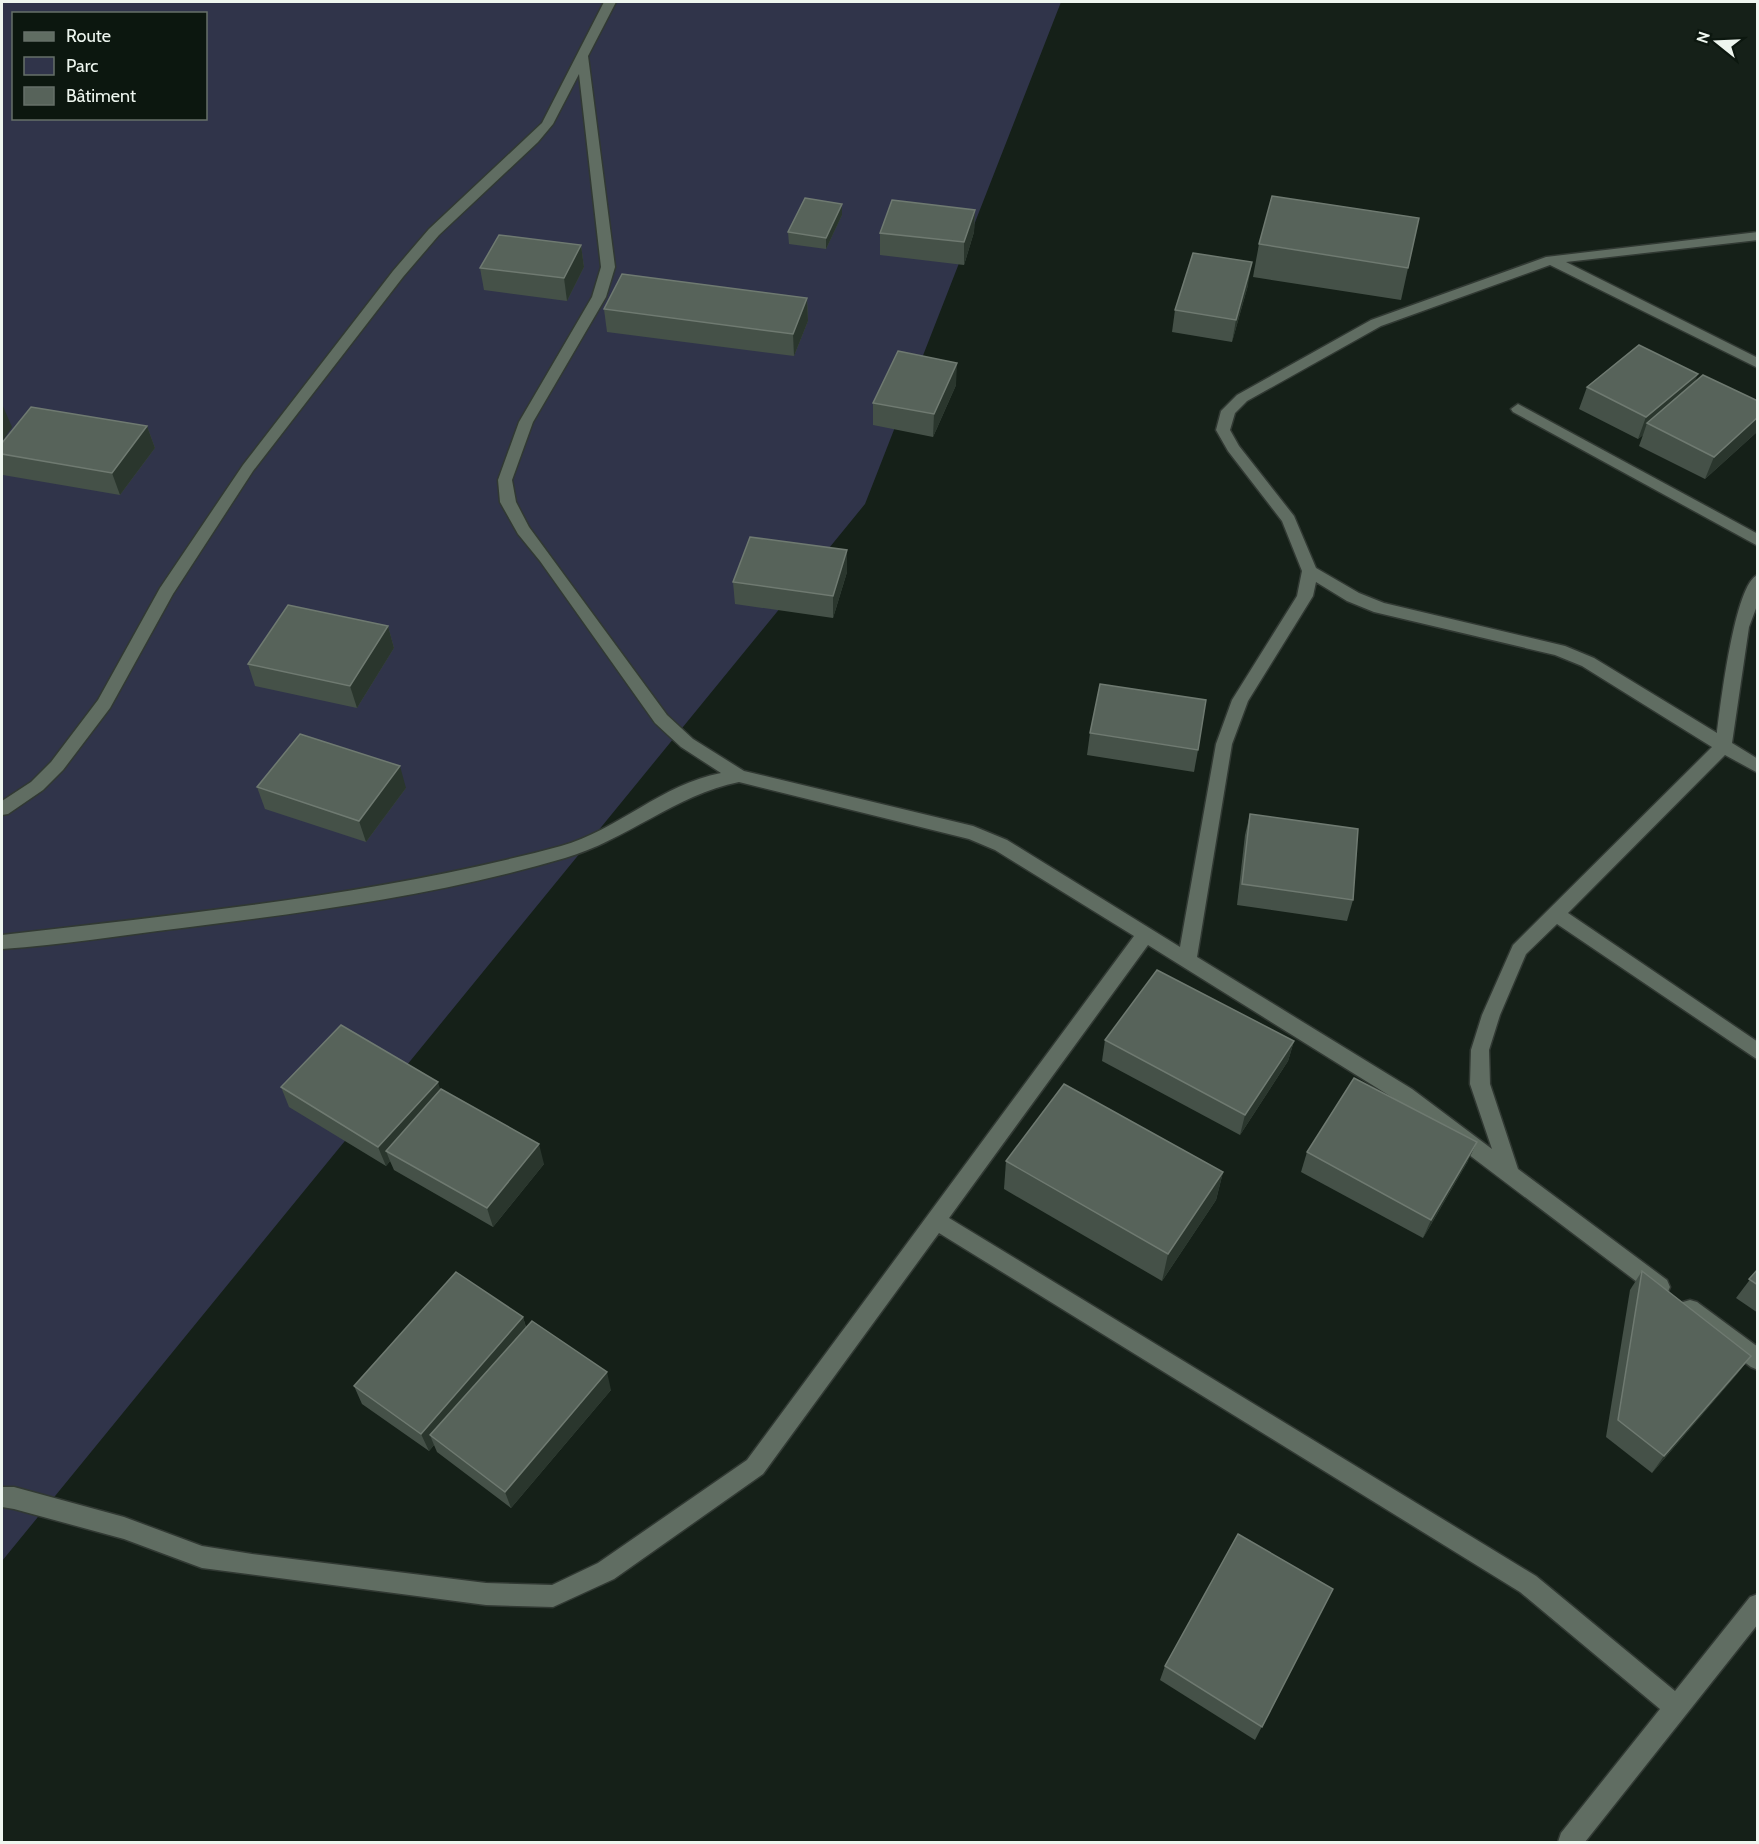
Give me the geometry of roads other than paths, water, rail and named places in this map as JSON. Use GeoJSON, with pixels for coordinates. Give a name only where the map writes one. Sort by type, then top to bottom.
{"type":"FeatureCollection","features":[{"type":"Feature","properties":{"kind":"street"},"geometry":{"type":"LineString","coordinates":[[2,809],[37,786],[57,766],[104,704],[166,592],[248,468],[345,341],[434,232],[534,140],[547,124],[610,2]]}},
{"type":"Feature","properties":{"kind":"street"},"geometry":{"type":"LineString","coordinates":[[583,57],[608,267],[599,297],[526,422],[505,480],[508,502],[523,530],[546,557],[661,719],[687,743],[739,776],[973,833],[1001,845],[1405,1095],[1758,1360]]}},
{"type":"Feature","properties":{"kind":"street"},"geometry":{"type":"LineString","coordinates":[[1187,960],[1224,744],[1231,720],[1240,700],[1305,596],[1310,571],[1288,520],[1233,448],[1223,430],[1228,411],[1242,398],[1377,323],[1551,260],[1758,236]]}},
{"type":"Feature","properties":{"kind":"street"},"geometry":{"type":"LineString","coordinates":[[1551,260],[1758,364]]}},
{"type":"Feature","properties":{"kind":"street"},"geometry":{"type":"LineString","coordinates":[[1518,409],[1758,541]]}},
{"type":"Feature","properties":{"kind":"street"},"geometry":{"type":"LineString","coordinates":[[1310,571],[1353,597],[1380,608],[1569,654],[1587,662],[1758,767]]}},
{"type":"Feature","properties":{"kind":"street"},"geometry":{"type":"LineString","coordinates":[[1510,1174],[1480,1084],[1480,1050],[1491,1015],[1520,950],[1723,746],[1741,627],[1758,580]]}},
{"type":"Feature","properties":{"kind":"street"},"geometry":{"type":"LineString","coordinates":[[2,942],[248,914],[380,894],[573,849],[697,787],[720,778],[739,776]]}},
{"type":"Feature","properties":{"kind":"street"},"geometry":{"type":"LineString","coordinates":[[1556,914],[1758,1052]]}},
{"type":"Feature","properties":{"kind":"street"},"geometry":{"type":"LineString","coordinates":[[2,1497],[14,1498],[124,1528],[212,1558],[486,1594],[553,1596],[606,1571],[755,1467],[1146,934]]}},
{"type":"Feature","properties":{"kind":"street"},"geometry":{"type":"LineString","coordinates":[[936,1220],[1528,1584],[1676,1707]]}},
{"type":"Feature","properties":{"kind":"street"},"geometry":{"type":"LineString","coordinates":[[1570,1842],[1758,1605]]}}]}
